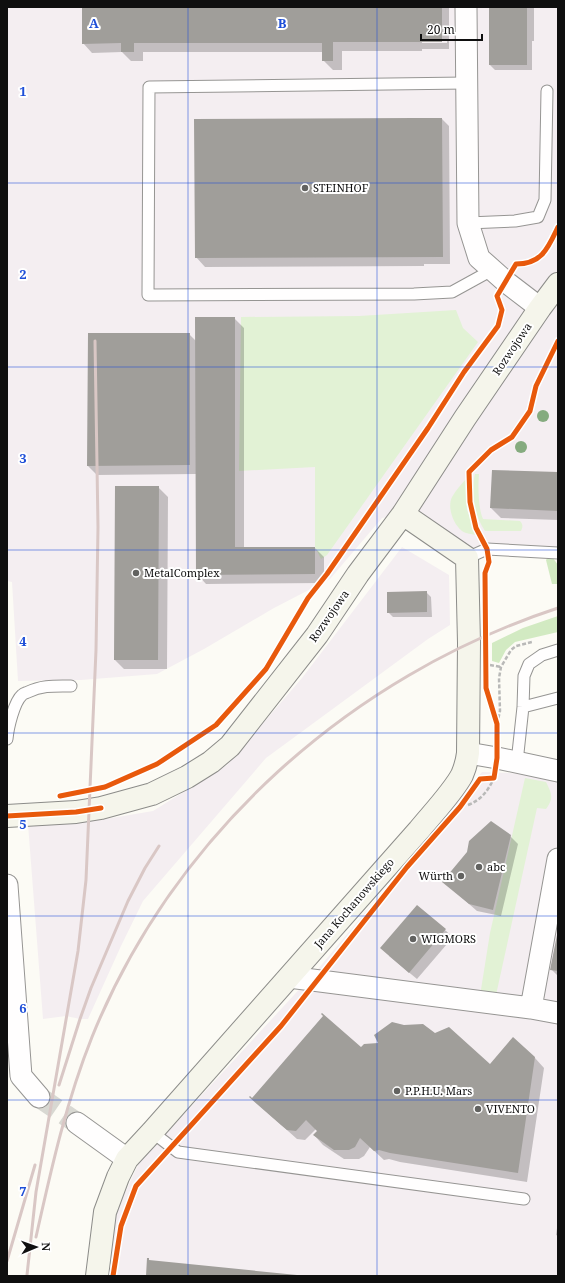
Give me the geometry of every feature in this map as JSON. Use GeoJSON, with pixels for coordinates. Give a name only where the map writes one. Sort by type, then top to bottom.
{"type":"FeatureCollection","features":[{"type":"Feature","properties":{"kind":"street"},"geometry":{"type":"LineString","coordinates":[[466,7],[468,223],[479,258],[506,282],[540,308]]}},
{"type":"Feature","properties":{"kind":"street","name":"Rozwojowa"},"geometry":{"type":"LineString","coordinates":[[7,816],[76,812],[101,808],[152,794],[187,777],[211,762],[230,746],[312,641],[358,574],[403,514],[465,418],[558,284]]}},
{"type":"Feature","properties":{"kind":"street"},"geometry":{"type":"LineString","coordinates":[[403,514],[467,558]]}},
{"type":"Feature","properties":{"kind":"street","name":"Jana Kochanowskiego"},"geometry":{"type":"LineString","coordinates":[[97,1276],[104,1212],[127,1159],[419,830],[438,808],[462,775],[466,765],[468,753],[469,643],[467,558]]}},
{"type":"Feature","properties":{"kind":"street"},"geometry":{"type":"LineString","coordinates":[[468,753],[558,771]]}},
{"type":"Feature","properties":{"kind":"street"},"geometry":{"type":"LineString","coordinates":[[531,1008],[558,859]]}},
{"type":"Feature","properties":{"kind":"street"},"geometry":{"type":"LineString","coordinates":[[7,885],[21,1076],[39,1096]]}},
{"type":"Feature","properties":{"kind":"street"},"geometry":{"type":"LineString","coordinates":[[289,977],[531,1008],[558,1013]]}},
{"type":"Feature","properties":{"kind":"street"},"geometry":{"type":"LineString","coordinates":[[77,1123],[127,1159]]}},
{"type":"Feature","properties":{"kind":"lane"},"geometry":{"type":"LineString","coordinates":[[466,83],[149,87],[148,295],[406,294],[452,292],[492,270]]}},
{"type":"Feature","properties":{"kind":"lane"},"geometry":{"type":"LineString","coordinates":[[468,223],[515,221],[538,217],[545,200],[547,91]]}},
{"type":"Feature","properties":{"kind":"lane"},"geometry":{"type":"LineString","coordinates":[[467,558],[487,549],[558,553]]}},
{"type":"Feature","properties":{"kind":"lane"},"geometry":{"type":"LineString","coordinates":[[517,762],[523,707],[524,676],[529,664],[542,655],[558,650]]}},
{"type":"Feature","properties":{"kind":"lane"},"geometry":{"type":"LineString","coordinates":[[7,739],[12,717],[22,695],[36,688],[46,686],[71,686]]}},
{"type":"Feature","properties":{"kind":"lane"},"geometry":{"type":"LineString","coordinates":[[523,707],[558,698]]}},
{"type":"Feature","properties":{"kind":"lane"},"geometry":{"type":"LineString","coordinates":[[152,1132],[178,1152],[524,1198]]}},
{"type":"Feature","properties":{"kind":"path"},"geometry":{"type":"LineString","coordinates":[[486,665],[501,667]]}},
{"type":"Feature","properties":{"kind":"path"},"geometry":{"type":"LineString","coordinates":[[465,804],[479,799],[485,794],[490,788],[494,778],[487,778]]}},
{"type":"Feature","properties":{"kind":"path"},"geometry":{"type":"LineString","coordinates":[[465,804],[467,797]]}},
{"type":"Feature","properties":{"kind":"shaded area"},"geometry":{"type":"Polygon","coordinates":[[[7,7],[558,7],[558,553],[487,549],[467,558],[403,514],[382,518],[330,579],[274,608],[204,649],[157,674],[81,680],[18,681],[12,582],[7,581],[7,7]]]}},
{"type":"Feature","properties":{"kind":"shaded area"},"geometry":{"type":"Polygon","coordinates":[[[402,547],[449,575],[450,625],[428,639],[266,758],[143,901],[88,1019],[66,1016],[43,1019],[28,824],[100,820],[153,811],[227,765],[302,678],[402,547]]]}},
{"type":"Feature","properties":{"kind":"shaded area"},"geometry":{"type":"Polygon","coordinates":[[[482,772],[558,775],[558,1276],[107,1276],[114,1216],[139,1163],[318,969],[482,772]]]}},
{"type":"Feature","properties":{"kind":"green space"},"geometry":{"type":"Polygon","coordinates":[[[456,310],[463,328],[478,342],[327,555],[321,559],[315,547],[315,467],[239,471],[241,317],[359,316],[456,310]]]}},
{"type":"Feature","properties":{"kind":"green space"},"geometry":{"type":"Polygon","coordinates":[[[475,474],[479,474],[479,503],[483,519],[520,521],[522,523],[521,531],[485,531],[478,518],[474,504],[473,489],[475,474]]]}},
{"type":"Feature","properties":{"kind":"green space"},"geometry":{"type":"Polygon","coordinates":[[[468,477],[466,498],[467,510],[477,535],[467,533],[459,528],[454,520],[450,506],[452,497],[468,477]]]}},
{"type":"Feature","properties":{"kind":"green space"},"geometry":{"type":"Polygon","coordinates":[[[550,554],[558,565],[558,584],[552,584],[546,560],[550,554]]]}},
{"type":"Feature","properties":{"kind":"green space"},"geometry":{"type":"Polygon","coordinates":[[[558,616],[558,632],[515,642],[506,650],[499,663],[492,661],[492,643],[523,628],[558,616]]]}},
{"type":"Feature","properties":{"kind":"green space"},"geometry":{"type":"Polygon","coordinates":[[[525,778],[546,782],[551,793],[551,799],[546,809],[537,808],[496,995],[479,1002],[490,933],[525,778]]]}},
{"type":"Feature","properties":{"kind":"building"},"geometry":{"type":"Polygon","coordinates":[[[82,7],[442,7],[442,42],[333,42],[333,61],[322,61],[322,43],[134,43],[134,52],[121,52],[121,43],[82,44],[82,7]]]}},
{"type":"Feature","properties":{"kind":"building"},"geometry":{"type":"Polygon","coordinates":[[[489,7],[527,7],[527,65],[489,65],[489,7]]]}},
{"type":"Feature","properties":{"kind":"building","name":"STEINHOF"},"geometry":{"type":"Polygon","coordinates":[[[442,118],[443,257],[195,258],[194,119],[442,118]]]}},
{"type":"Feature","properties":{"kind":"building"},"geometry":{"type":"Polygon","coordinates":[[[195,317],[235,317],[235,547],[315,547],[315,574],[196,575],[195,317]]]}},
{"type":"Feature","properties":{"kind":"building"},"geometry":{"type":"Polygon","coordinates":[[[88,333],[190,333],[190,465],[87,466],[88,333]]]}},
{"type":"Feature","properties":{"kind":"building"},"geometry":{"type":"Polygon","coordinates":[[[492,470],[558,472],[558,511],[490,508],[492,470]]]}},
{"type":"Feature","properties":{"kind":"building","name":"MetalComplex"},"geometry":{"type":"Polygon","coordinates":[[[115,486],[159,486],[158,660],[114,660],[115,486]]]}},
{"type":"Feature","properties":{"kind":"building"},"geometry":{"type":"Polygon","coordinates":[[[427,591],[427,612],[387,613],[387,592],[427,591]]]}},
{"type":"Feature","properties":{"kind":"building","name":"abc"},"geometry":{"type":"Polygon","coordinates":[[[491,821],[511,835],[493,910],[469,904],[442,882],[467,852],[469,841],[491,821]]]}},
{"type":"Feature","properties":{"kind":"building","name":"WIGMORS"},"geometry":{"type":"Polygon","coordinates":[[[417,905],[446,929],[409,973],[380,948],[417,905]]]}},
{"type":"Feature","properties":{"kind":"building"},"geometry":{"type":"Polygon","coordinates":[[[558,935],[558,971],[550,970],[558,935]]]}},
{"type":"Feature","properties":{"kind":"building"},"geometry":{"type":"Polygon","coordinates":[[[322,1013],[361,1047],[364,1044],[378,1043],[374,1035],[392,1022],[404,1025],[423,1024],[435,1033],[449,1027],[490,1064],[513,1037],[535,1057],[518,1173],[379,1150],[374,1151],[360,1138],[355,1147],[349,1150],[334,1150],[313,1135],[317,1131],[306,1120],[296,1131],[287,1130],[249,1097],[250,1096],[252,1098],[323,1016],[321,1014],[322,1013]]]}},
{"type":"Feature","properties":{"kind":"building"},"geometry":{"type":"Polygon","coordinates":[[[147,1258],[149,1258],[149,1260],[297,1276],[146,1276],[147,1258]]]}},
{"type":"Feature","properties":{"kind":"tunnel"},"geometry":{"type":"LineString","coordinates":[[39,1097],[77,1123]]}},
{"type":"Feature","properties":{"kind":"railway"},"geometry":{"type":"LineString","coordinates":[[27,1275],[36,1192],[78,951],[86,880],[96,650],[98,527],[95,341]]}},
{"type":"Feature","properties":{"kind":"railway"},"geometry":{"type":"LineString","coordinates":[[36,1237],[53,1161],[74,1086],[92,1037],[127,963],[170,894],[221,830],[278,772],[341,720],[409,675],[482,638],[558,608]]}},
{"type":"Feature","properties":{"kind":"railway"},"geometry":{"type":"LineString","coordinates":[[59,1085],[91,988],[128,901],[145,868],[159,846]]}},
{"type":"Feature","properties":{"kind":"railway"},"geometry":{"type":"LineString","coordinates":[[7,1261],[35,1165]]}},
{"type":"Feature","properties":{"kind":"cycle path"},"geometry":{"type":"LineString","coordinates":[[60,796],[105,787],[157,764],[216,725],[266,669],[308,598],[327,574],[428,428],[464,372],[498,326],[502,310],[497,296],[516,264],[525,263],[538,258],[551,242],[558,227]]}},
{"type":"Feature","properties":{"kind":"cycle path"},"geometry":{"type":"LineString","coordinates":[[113,1276],[121,1226],[136,1186],[281,1026],[407,867],[460,807],[480,779],[494,778],[497,758],[497,724],[486,688],[485,573],[489,562],[487,549],[476,528],[470,502],[469,472],[491,450],[512,437],[530,411],[536,386],[558,341]]}},
{"type":"Feature","properties":{"kind":"cycle path"},"geometry":{"type":"LineString","coordinates":[[7,816],[76,812],[101,808]]}},
{"type":"Feature","properties":{"kind":"place","name":"STEINHOF"},"geometry":{"type":"Point","coordinates":[305,188]}},
{"type":"Feature","properties":{"kind":"place","name":"MetalComplex"},"geometry":{"type":"Point","coordinates":[136,573]}},
{"type":"Feature","properties":{"kind":"place","name":"abc"},"geometry":{"type":"Point","coordinates":[479,867]}},
{"type":"Feature","properties":{"kind":"place","name":"Würth"},"geometry":{"type":"Point","coordinates":[461,876]}},
{"type":"Feature","properties":{"kind":"place","name":"WIGMORS"},"geometry":{"type":"Point","coordinates":[413,939]}},
{"type":"Feature","properties":{"kind":"place","name":"P.P.H.U. Mars"},"geometry":{"type":"Point","coordinates":[397,1091]}},
{"type":"Feature","properties":{"kind":"place","name":"VIVENTO"},"geometry":{"type":"Point","coordinates":[478,1109]}}]}
